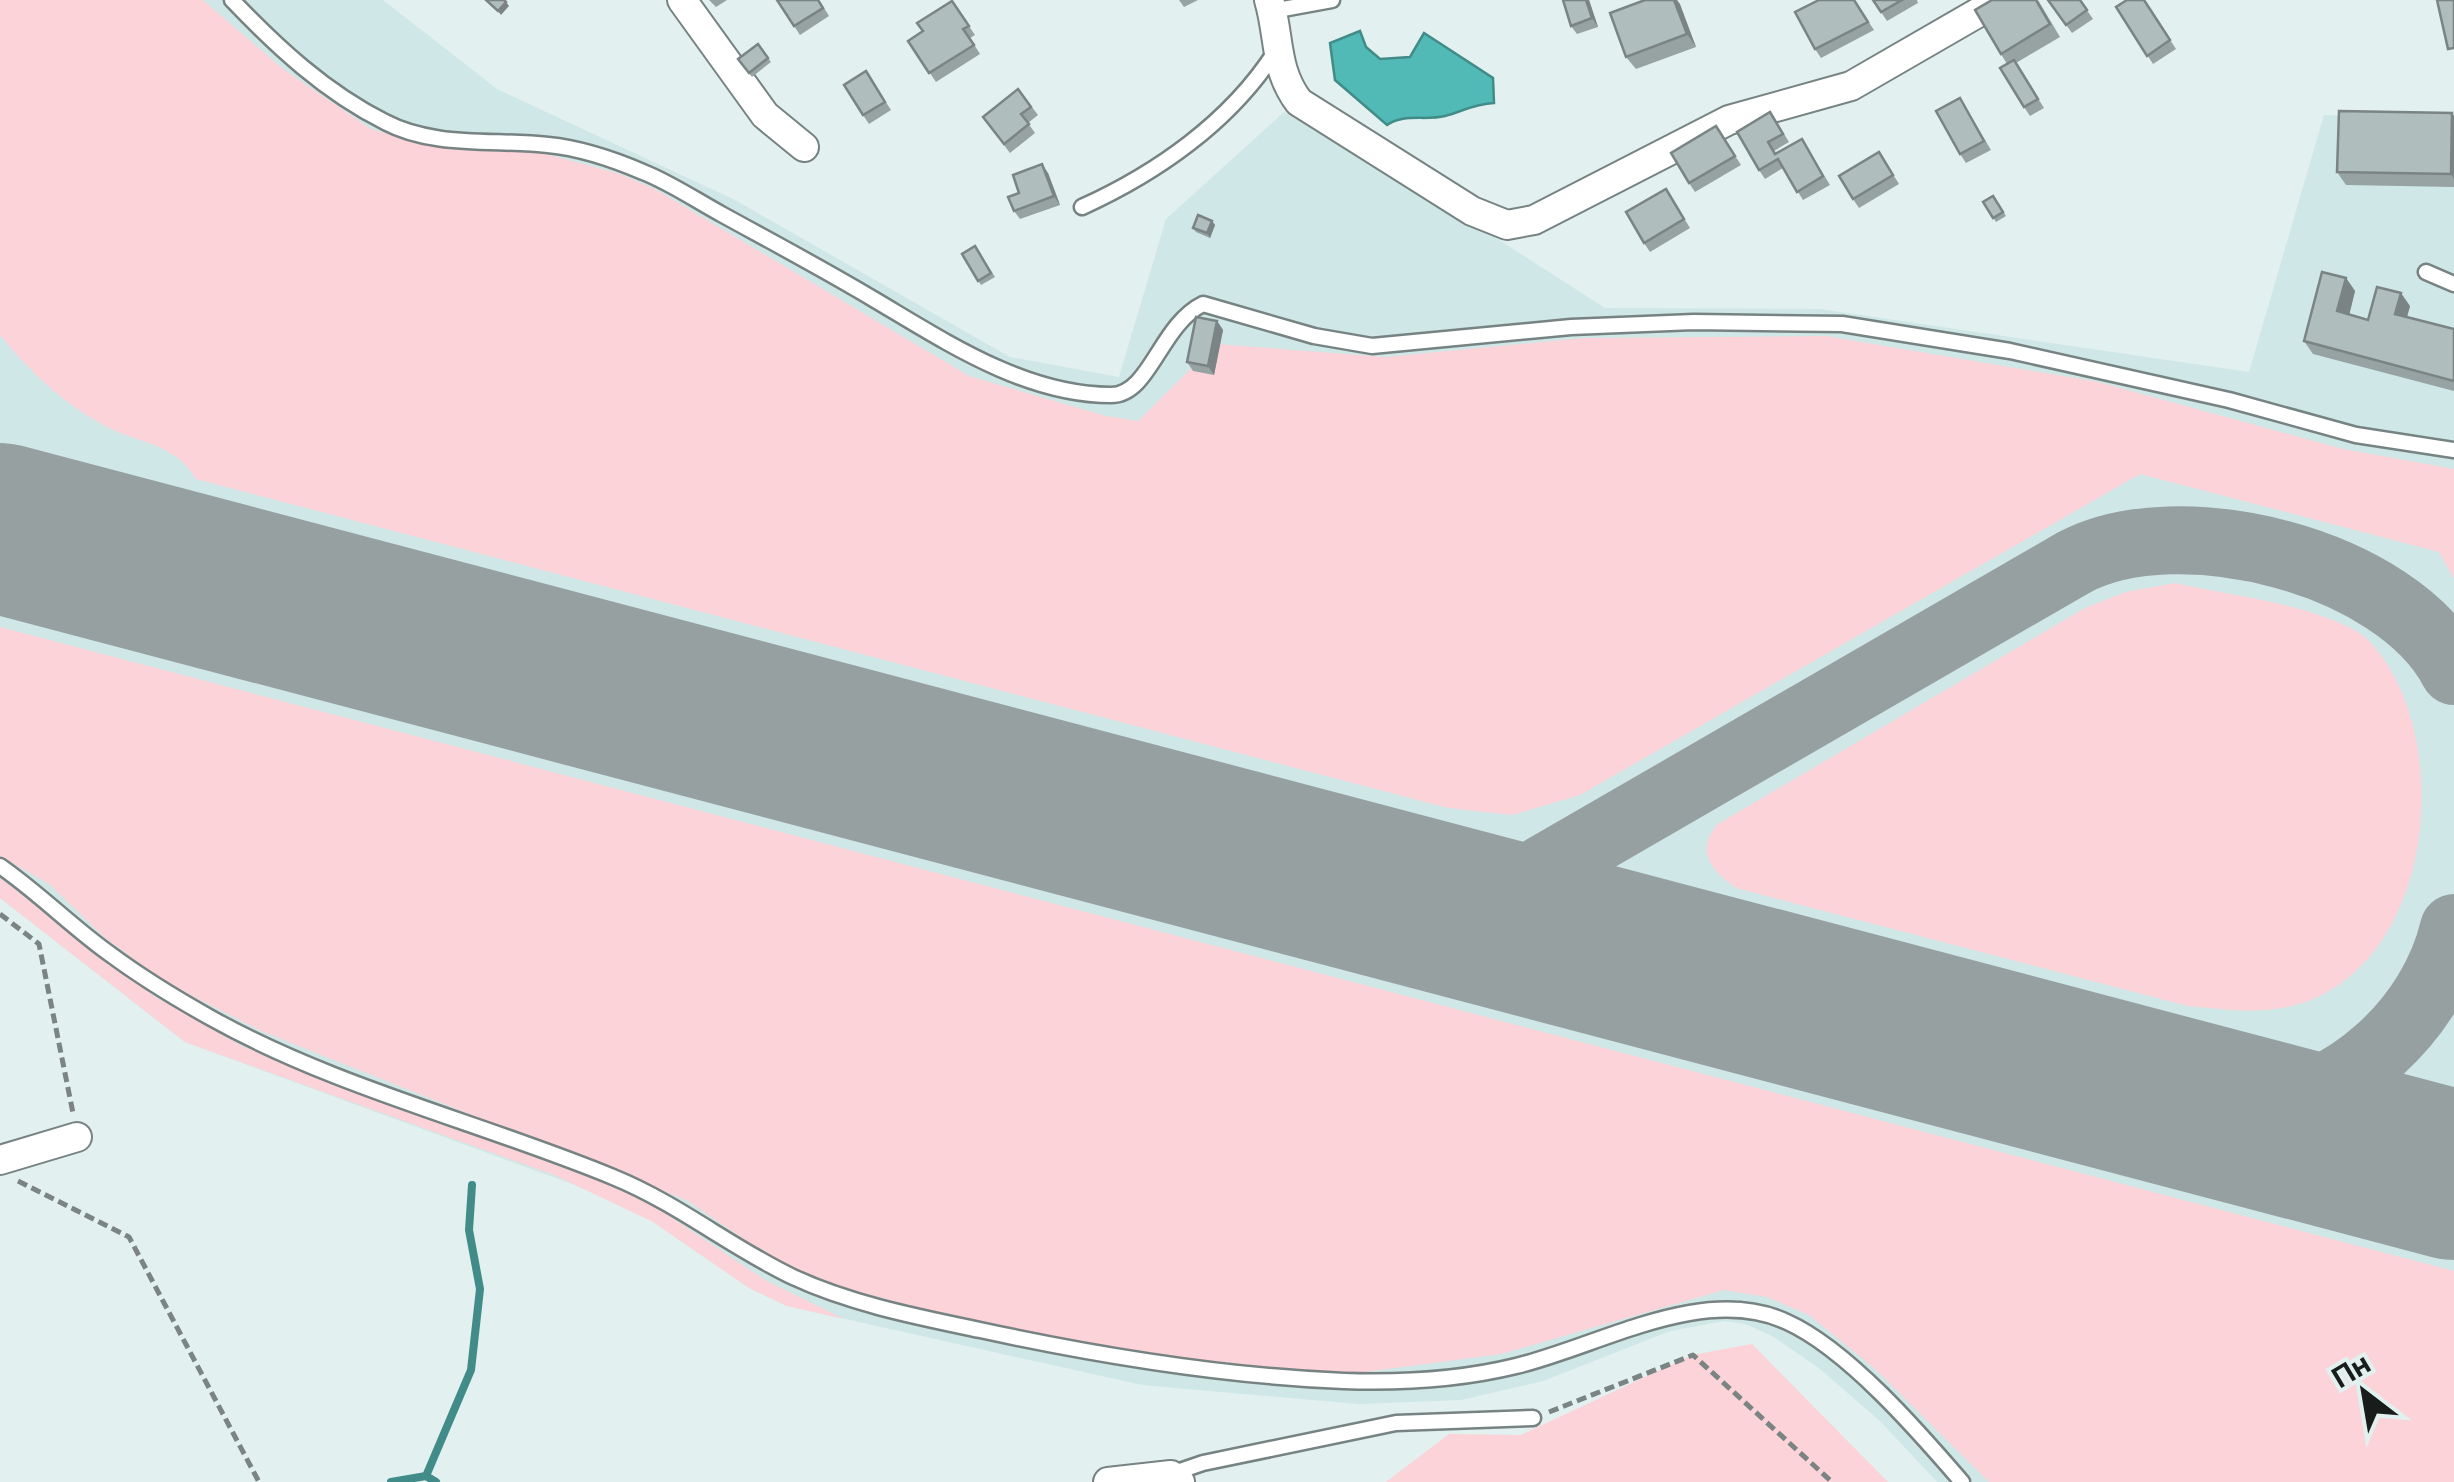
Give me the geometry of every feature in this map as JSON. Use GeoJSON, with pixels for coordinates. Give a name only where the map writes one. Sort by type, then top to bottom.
{"type":"FeatureCollection","features":[{"type":"Feature","properties":{"kind":"street"},"geometry":{"type":"LineString","coordinates":[[682,0],[765,115],[804,147]]}},
{"type":"Feature","properties":{"kind":"street"},"geometry":{"type":"LineString","coordinates":[[1271,5],[1275,52],[1286,85],[1298,102],[1472,211],[1507,225],[1534,220],[1729,120],[1852,86],[2000,0]]}},
{"type":"Feature","properties":{"kind":"street"},"geometry":{"type":"LineString","coordinates":[[0,1160],[77,1136]]}},
{"type":"Feature","properties":{"kind":"street"},"geometry":{"type":"LineString","coordinates":[[1108,1482],[1175,1478]]}},
{"type":"Feature","properties":{"kind":"lane"},"geometry":{"type":"LineString","coordinates":[[232,0],[290,60],[385,123],[428,137],[552,145],[645,172],[840,279],[966,355],[1040,382],[1112,395],[1129,392],[1146,375],[1167,333],[1184,313],[1204,304],[1314,336],[1372,346],[1571,327],[1694,322],[1842,324],[2010,351],[2228,400],[2356,436],[2454,450]]}},
{"type":"Feature","properties":{"kind":"lane"},"geometry":{"type":"LineString","coordinates":[[1271,5],[1332,0]]}},
{"type":"Feature","properties":{"kind":"lane"},"geometry":{"type":"LineString","coordinates":[[1082,207],[1122,188],[1188,145],[1259,77],[1275,52]]}},
{"type":"Feature","properties":{"kind":"lane"},"geometry":{"type":"LineString","coordinates":[[2426,272],[2454,284]]}},
{"type":"Feature","properties":{"kind":"lane"},"geometry":{"type":"LineString","coordinates":[[0,866],[109,954],[212,1019],[304,1062],[615,1178],[684,1210],[796,1278],[908,1315],[1063,1348],[1182,1366],[1340,1381],[1426,1382],[1516,1366],[1697,1309],[1743,1309],[1788,1322],[1836,1357],[1912,1423],[1962,1482]]}},
{"type":"Feature","properties":{"kind":"lane"},"geometry":{"type":"LineString","coordinates":[[1175,1478],[1203,1463],[1396,1423],[1533,1418]]}},
{"type":"Feature","properties":{"kind":"path"},"geometry":{"type":"LineString","coordinates":[[0,914],[39,944],[77,1136]]}},
{"type":"Feature","properties":{"kind":"path"},"geometry":{"type":"LineString","coordinates":[[0,1160],[19,1183],[129,1238],[259,1482]]}},
{"type":"Feature","properties":{"kind":"path"},"geometry":{"type":"LineString","coordinates":[[1533,1418],[1692,1355],[1832,1482]]}},
{"type":"Feature","properties":{"kind":"shaded area"},"geometry":{"type":"Polygon","coordinates":[[[0,0],[383,0],[497,89],[733,199],[1010,357],[1119,377],[1166,219],[1284,112],[1412,184],[1605,308],[1820,309],[2249,372],[2324,115],[2454,122],[2454,1482],[1937,1482],[1881,1422],[1819,1368],[1772,1336],[1745,1324],[1724,1321],[1670,1331],[1543,1381],[1461,1400],[1359,1404],[1142,1385],[787,1306],[749,1288],[654,1222],[610,1198],[185,1042],[0,898],[0,0]]]}},
{"type":"Feature","properties":{"kind":"shaded area"},"geometry":{"type":"Polygon","coordinates":[[[0,0],[203,0],[283,69],[371,129],[432,146],[531,150],[617,173],[655,189],[969,376],[1106,416],[1138,421],[1216,344],[1385,357],[1585,338],[1826,336],[2098,382],[2343,449],[2454,469],[2454,579],[2439,552],[2140,474],[1580,795],[1512,815],[1448,808],[196,479],[167,451],[105,426],[61,397],[0,335],[0,0]]]}},
{"type":"Feature","properties":{"kind":"shaded area"},"geometry":{"type":"Polygon","coordinates":[[[2175,583],[2273,602],[2344,625],[2364,636],[2393,674],[2412,722],[2421,776],[2420,832],[2408,886],[2386,935],[2352,974],[2308,1001],[2278,1009],[2188,1006],[1736,888],[1713,867],[1707,843],[1718,824],[2085,608],[2126,592],[2175,583]]]}},
{"type":"Feature","properties":{"kind":"shaded area"},"geometry":{"type":"Polygon","coordinates":[[[0,627],[2454,1271],[2454,1482],[1989,1482],[1874,1368],[1809,1315],[1767,1297],[1724,1290],[1501,1354],[1327,1377],[1239,1369],[1029,1337],[822,1282],[755,1247],[688,1201],[261,1031],[167,983],[105,938],[49,884],[0,856],[0,627]]]}},
{"type":"Feature","properties":{"kind":"shaded area"},"geometry":{"type":"Polygon","coordinates":[[[0,878],[154,996],[242,1046],[574,1168],[645,1200],[765,1280],[844,1319],[787,1306],[749,1288],[653,1222],[554,1175],[185,1042],[0,898],[0,878]]]}},
{"type":"Feature","properties":{"kind":"shaded area"},"geometry":{"type":"Polygon","coordinates":[[[1752,1344],[1888,1482],[1386,1482],[1449,1434],[1521,1435],[1692,1355],[1752,1344]]]}},
{"type":"Feature","properties":{"kind":"water"},"geometry":{"type":"Polygon","coordinates":[[[1360,31],[1366,47],[1380,59],[1410,57],[1424,33],[1493,78],[1494,103],[1445,116],[1400,119],[1387,125],[1335,80],[1330,43],[1360,31]]]}},
{"type":"Feature","properties":{"kind":"building"},"geometry":{"type":"Polygon","coordinates":[[[486,0],[504,0],[506,2],[498,11],[486,0]]]}},
{"type":"Feature","properties":{"kind":"building"},"geometry":{"type":"Polygon","coordinates":[[[777,0],[818,0],[823,8],[794,26],[777,0]]]}},
{"type":"Feature","properties":{"kind":"building"},"geometry":{"type":"Polygon","coordinates":[[[1563,0],[1586,0],[1592,18],[1571,26],[1563,0]]]}},
{"type":"Feature","properties":{"kind":"building"},"geometry":{"type":"Polygon","coordinates":[[[1645,0],[1674,0],[1687,34],[1626,57],[1610,13],[1645,0]]]}},
{"type":"Feature","properties":{"kind":"building"},"geometry":{"type":"Polygon","coordinates":[[[1819,0],[1854,0],[1868,22],[1815,49],[1795,12],[1819,0]]]}},
{"type":"Feature","properties":{"kind":"building"},"geometry":{"type":"Polygon","coordinates":[[[1873,0],[1902,0],[1881,12],[1873,0]]]}},
{"type":"Feature","properties":{"kind":"building"},"geometry":{"type":"Polygon","coordinates":[[[1992,0],[2036,0],[2050,24],[2001,54],[1975,10],[1992,0]]]}},
{"type":"Feature","properties":{"kind":"building"},"geometry":{"type":"Polygon","coordinates":[[[2048,0],[2080,0],[2087,10],[2066,25],[2048,0]]]}},
{"type":"Feature","properties":{"kind":"building"},"geometry":{"type":"Polygon","coordinates":[[[2127,0],[2144,0],[2170,40],[2147,56],[2116,7],[2127,0]]]}},
{"type":"Feature","properties":{"kind":"building"},"geometry":{"type":"Polygon","coordinates":[[[2437,0],[2454,0],[2454,48],[2448,49],[2437,0]]]}},
{"type":"Feature","properties":{"kind":"building"},"geometry":{"type":"Polygon","coordinates":[[[952,1],[969,26],[963,29],[974,45],[929,73],[908,41],[923,31],[917,23],[952,1]]]}},
{"type":"Feature","properties":{"kind":"building"},"geometry":{"type":"Polygon","coordinates":[[[758,44],[768,58],[749,73],[738,59],[758,44]]]}},
{"type":"Feature","properties":{"kind":"building"},"geometry":{"type":"Polygon","coordinates":[[[2014,60],[2038,99],[2024,107],[2000,68],[2014,60]]]}},
{"type":"Feature","properties":{"kind":"building"},"geometry":{"type":"Polygon","coordinates":[[[866,71],[885,102],[863,115],[844,85],[866,71]]]}},
{"type":"Feature","properties":{"kind":"building"},"geometry":{"type":"Polygon","coordinates":[[[1018,89],[1031,107],[1021,114],[1029,124],[1004,144],[983,117],[1018,89]]]}},
{"type":"Feature","properties":{"kind":"building"},"geometry":{"type":"Polygon","coordinates":[[[1960,98],[1984,141],[1960,154],[1936,111],[1960,98]]]}},
{"type":"Feature","properties":{"kind":"building"},"geometry":{"type":"Polygon","coordinates":[[[2339,111],[2452,113],[2451,174],[2337,172],[2339,111]]]}},
{"type":"Feature","properties":{"kind":"building"},"geometry":{"type":"Polygon","coordinates":[[[1770,112],[1783,134],[1768,142],[1775,154],[1802,139],[1823,176],[1797,192],[1778,159],[1759,170],[1737,132],[1770,112]]]}},
{"type":"Feature","properties":{"kind":"building"},"geometry":{"type":"Polygon","coordinates":[[[1716,126],[1735,156],[1689,183],[1671,153],[1716,126]]]}},
{"type":"Feature","properties":{"kind":"building"},"geometry":{"type":"Polygon","coordinates":[[[1879,152],[1893,175],[1853,199],[1839,176],[1879,152]]]}},
{"type":"Feature","properties":{"kind":"building"},"geometry":{"type":"Polygon","coordinates":[[[1042,164],[1054,196],[1014,211],[1008,197],[1019,193],[1013,175],[1042,164]]]}},
{"type":"Feature","properties":{"kind":"building"},"geometry":{"type":"Polygon","coordinates":[[[1666,189],[1684,219],[1644,243],[1626,212],[1666,189]]]}},
{"type":"Feature","properties":{"kind":"building"},"geometry":{"type":"Polygon","coordinates":[[[1993,196],[2003,212],[1993,218],[1983,202],[1993,196]]]}},
{"type":"Feature","properties":{"kind":"building"},"geometry":{"type":"Polygon","coordinates":[[[1198,215],[1212,221],[1207,233],[1193,228],[1198,215]]]}},
{"type":"Feature","properties":{"kind":"building"},"geometry":{"type":"Polygon","coordinates":[[[975,246],[991,273],[978,281],[962,254],[975,246]]]}},
{"type":"Feature","properties":{"kind":"building"},"geometry":{"type":"Polygon","coordinates":[[[2322,272],[2346,278],[2337,311],[2368,320],[2377,287],[2401,293],[2395,314],[2454,329],[2454,381],[2304,341],[2322,272]]]}},
{"type":"Feature","properties":{"kind":"building"},"geometry":{"type":"Polygon","coordinates":[[[1196,317],[1217,321],[1208,366],[1187,362],[1196,317]]]}},
{"type":"Feature","properties":{"kind":"waterway"},"geometry":{"type":"LineString","coordinates":[[426,1476],[471,1370],[480,1289],[469,1230],[472,1185]]}},
{"type":"Feature","properties":{"kind":"waterway"},"geometry":{"type":"LineString","coordinates":[[391,1482],[426,1476],[436,1482]]}},
{"type":"Feature","properties":{"kind":"taxiway"},"geometry":{"type":"LineString","coordinates":[[0,482],[25,508],[54,528],[119,559]]}},
{"type":"Feature","properties":{"kind":"taxiway"},"geometry":{"type":"LineString","coordinates":[[1348,883],[1439,896],[1482,892],[1528,878],[2073,563],[2117,547],[2169,540],[2225,543],[2282,554],[2336,573],[2385,600],[2426,632],[2454,671]]}},
{"type":"Feature","properties":{"kind":"taxiway"},"geometry":{"type":"LineString","coordinates":[[2188,1105],[2250,1109],[2285,1103],[2351,1072],[2380,1050],[2427,994],[2454,928]]}},
{"type":"Feature","properties":{"kind":"runway"},"geometry":{"type":"LineString","coordinates":[[0,528],[2454,1175]]}}]}
